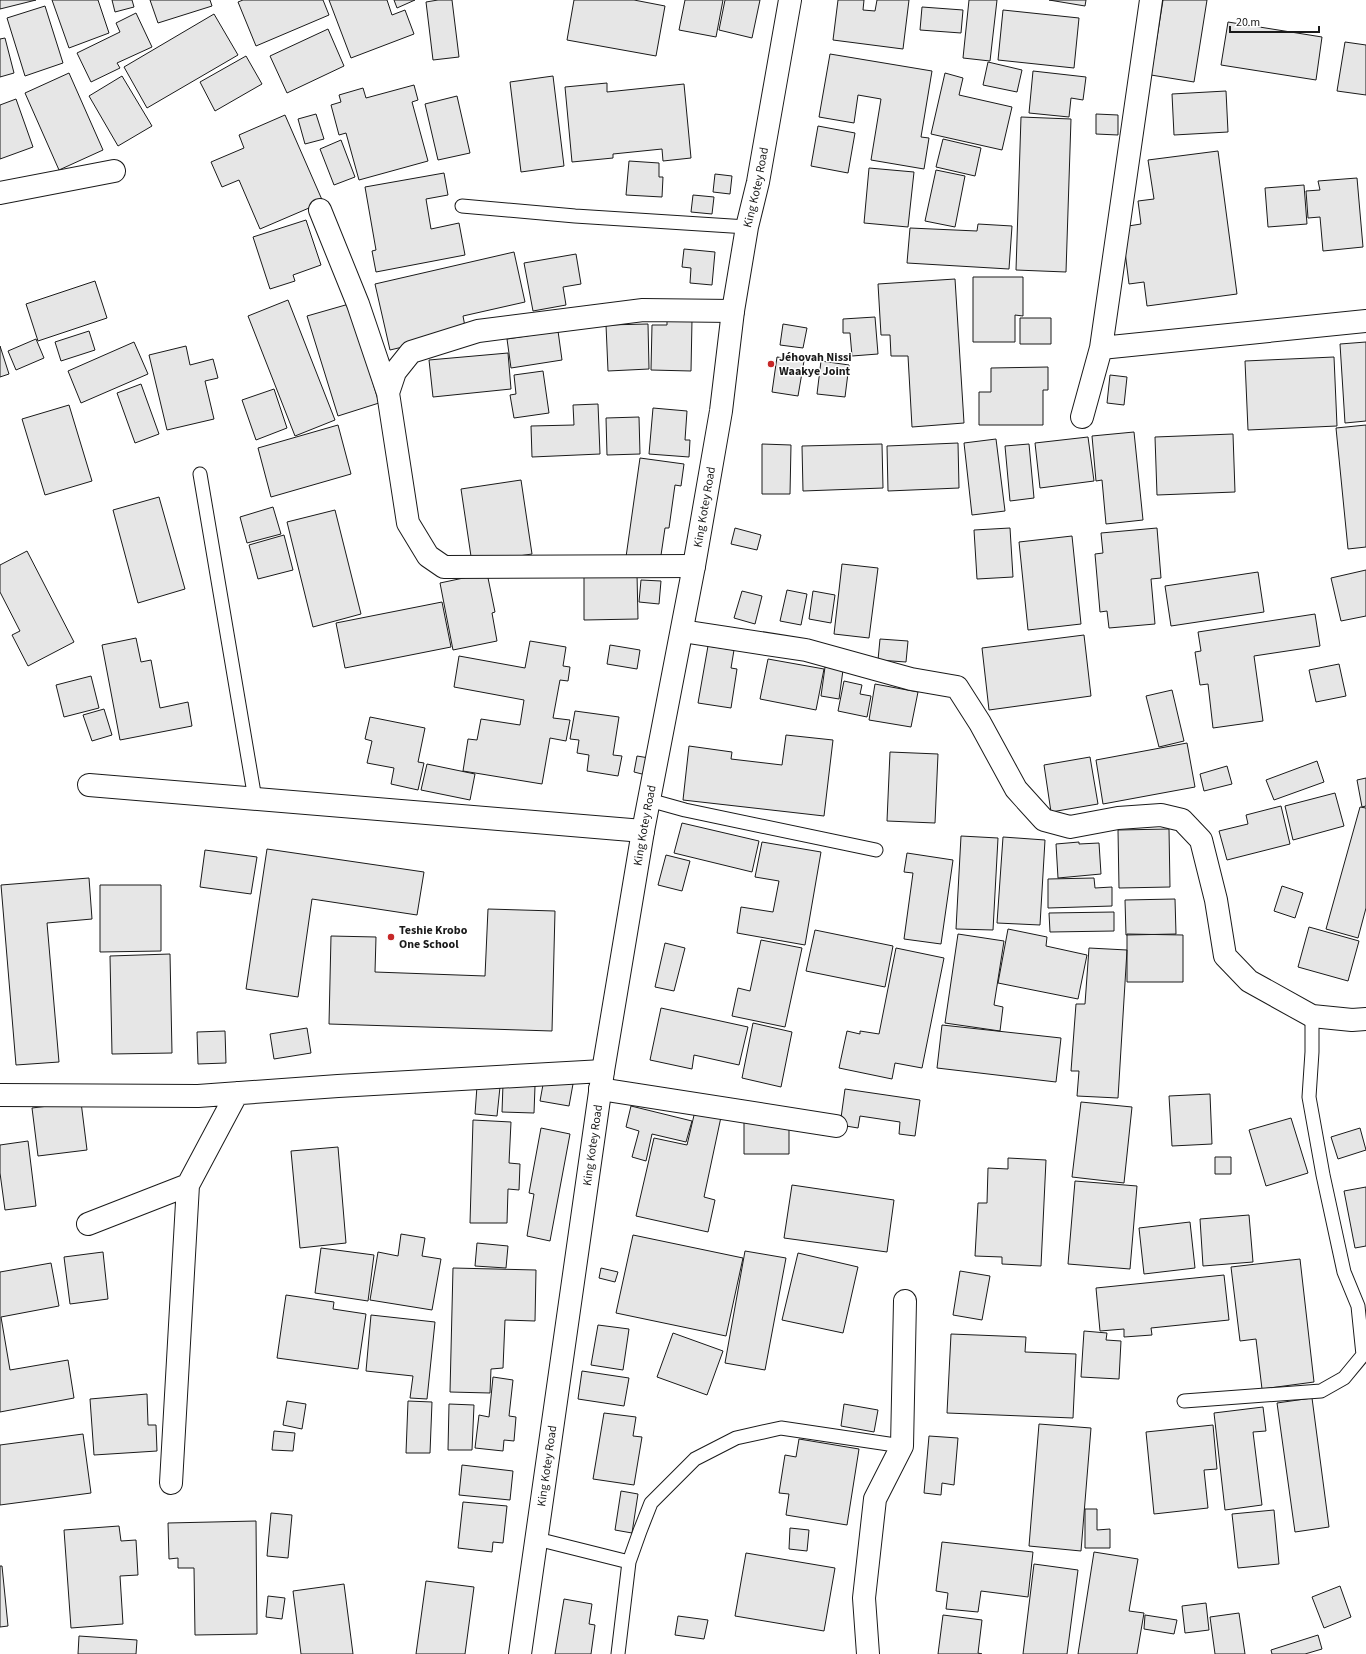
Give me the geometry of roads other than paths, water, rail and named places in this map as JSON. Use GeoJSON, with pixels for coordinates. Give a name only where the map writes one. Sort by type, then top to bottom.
{"type":"FeatureCollection","features":[{"type":"Feature","properties":{"kind":"street","name":"King Kotey Road"},"geometry":{"type":"LineString","coordinates":[[521,1651],[601,1080],[643,831],[682,631],[721,412],[733,310],[747,227],[758,182],[790,0]]}},
{"type":"Feature","properties":{"kind":"street"},"geometry":{"type":"LineString","coordinates":[[1082,417],[1101,348],[1151,0]]}},
{"type":"Feature","properties":{"kind":"street"},"geometry":{"type":"LineString","coordinates":[[0,193],[114,170]]}},
{"type":"Feature","properties":{"kind":"street"},"geometry":{"type":"LineString","coordinates":[[320,210],[358,304],[388,393],[408,523],[428,556],[444,567],[694,566]]}},
{"type":"Feature","properties":{"kind":"street"},"geometry":{"type":"LineString","coordinates":[[388,393],[395,372],[411,352],[478,331],[643,310],[733,310]]}},
{"type":"Feature","properties":{"kind":"street"},"geometry":{"type":"LineString","coordinates":[[1101,348],[1366,321]]}},
{"type":"Feature","properties":{"kind":"street"},"geometry":{"type":"LineString","coordinates":[[682,631],[806,650],[911,679],[956,687],[980,723],[1016,789],[1044,820],[1070,827],[1118,818],[1161,815],[1182,820],[1201,840],[1216,900],[1226,956],[1249,981],[1312,1016],[1352,1020],[1366,1019]]}},
{"type":"Feature","properties":{"kind":"street"},"geometry":{"type":"LineString","coordinates":[[89,785],[643,831]]}},
{"type":"Feature","properties":{"kind":"street"},"geometry":{"type":"LineString","coordinates":[[0,1096],[198,1096],[346,1085],[601,1080],[836,1126]]}},
{"type":"Feature","properties":{"kind":"street"},"geometry":{"type":"LineString","coordinates":[[170,1483],[188,1185],[237,1093]]}},
{"type":"Feature","properties":{"kind":"street"},"geometry":{"type":"LineString","coordinates":[[88,1224],[188,1185]]}},
{"type":"Feature","properties":{"kind":"street"},"geometry":{"type":"LineString","coordinates":[[868,1654],[864,1598],[875,1499],[902,1446],[905,1301]]}},
{"type":"Feature","properties":{"kind":"lane"},"geometry":{"type":"LineString","coordinates":[[462,206],[575,216],[747,227]]}},
{"type":"Feature","properties":{"kind":"lane"},"geometry":{"type":"LineString","coordinates":[[200,474],[255,799]]}},
{"type":"Feature","properties":{"kind":"lane"},"geometry":{"type":"LineString","coordinates":[[650,800],[685,810],[876,850]]}},
{"type":"Feature","properties":{"kind":"lane"},"geometry":{"type":"LineString","coordinates":[[1184,1401],[1321,1391],[1344,1378],[1363,1355],[1358,1306],[1344,1272],[1323,1174],[1309,1097],[1312,1052],[1312,1016]]}},
{"type":"Feature","properties":{"kind":"lane"},"geometry":{"type":"LineString","coordinates":[[618,1654],[629,1562],[652,1503],[695,1459],[736,1438],[781,1428],[902,1446]]}},
{"type":"Feature","properties":{"kind":"lane"},"geometry":{"type":"LineString","coordinates":[[537,1539],[629,1562]]}},
{"type":"Feature","properties":{"kind":"place","name":"Jéhovah Nissi Waakye Joint"},"geometry":{"type":"Point","coordinates":[771,364]}},
{"type":"Feature","properties":{"kind":"place","name":"Teshie Krobo One School"},"geometry":{"type":"Point","coordinates":[391,937]}}]}
